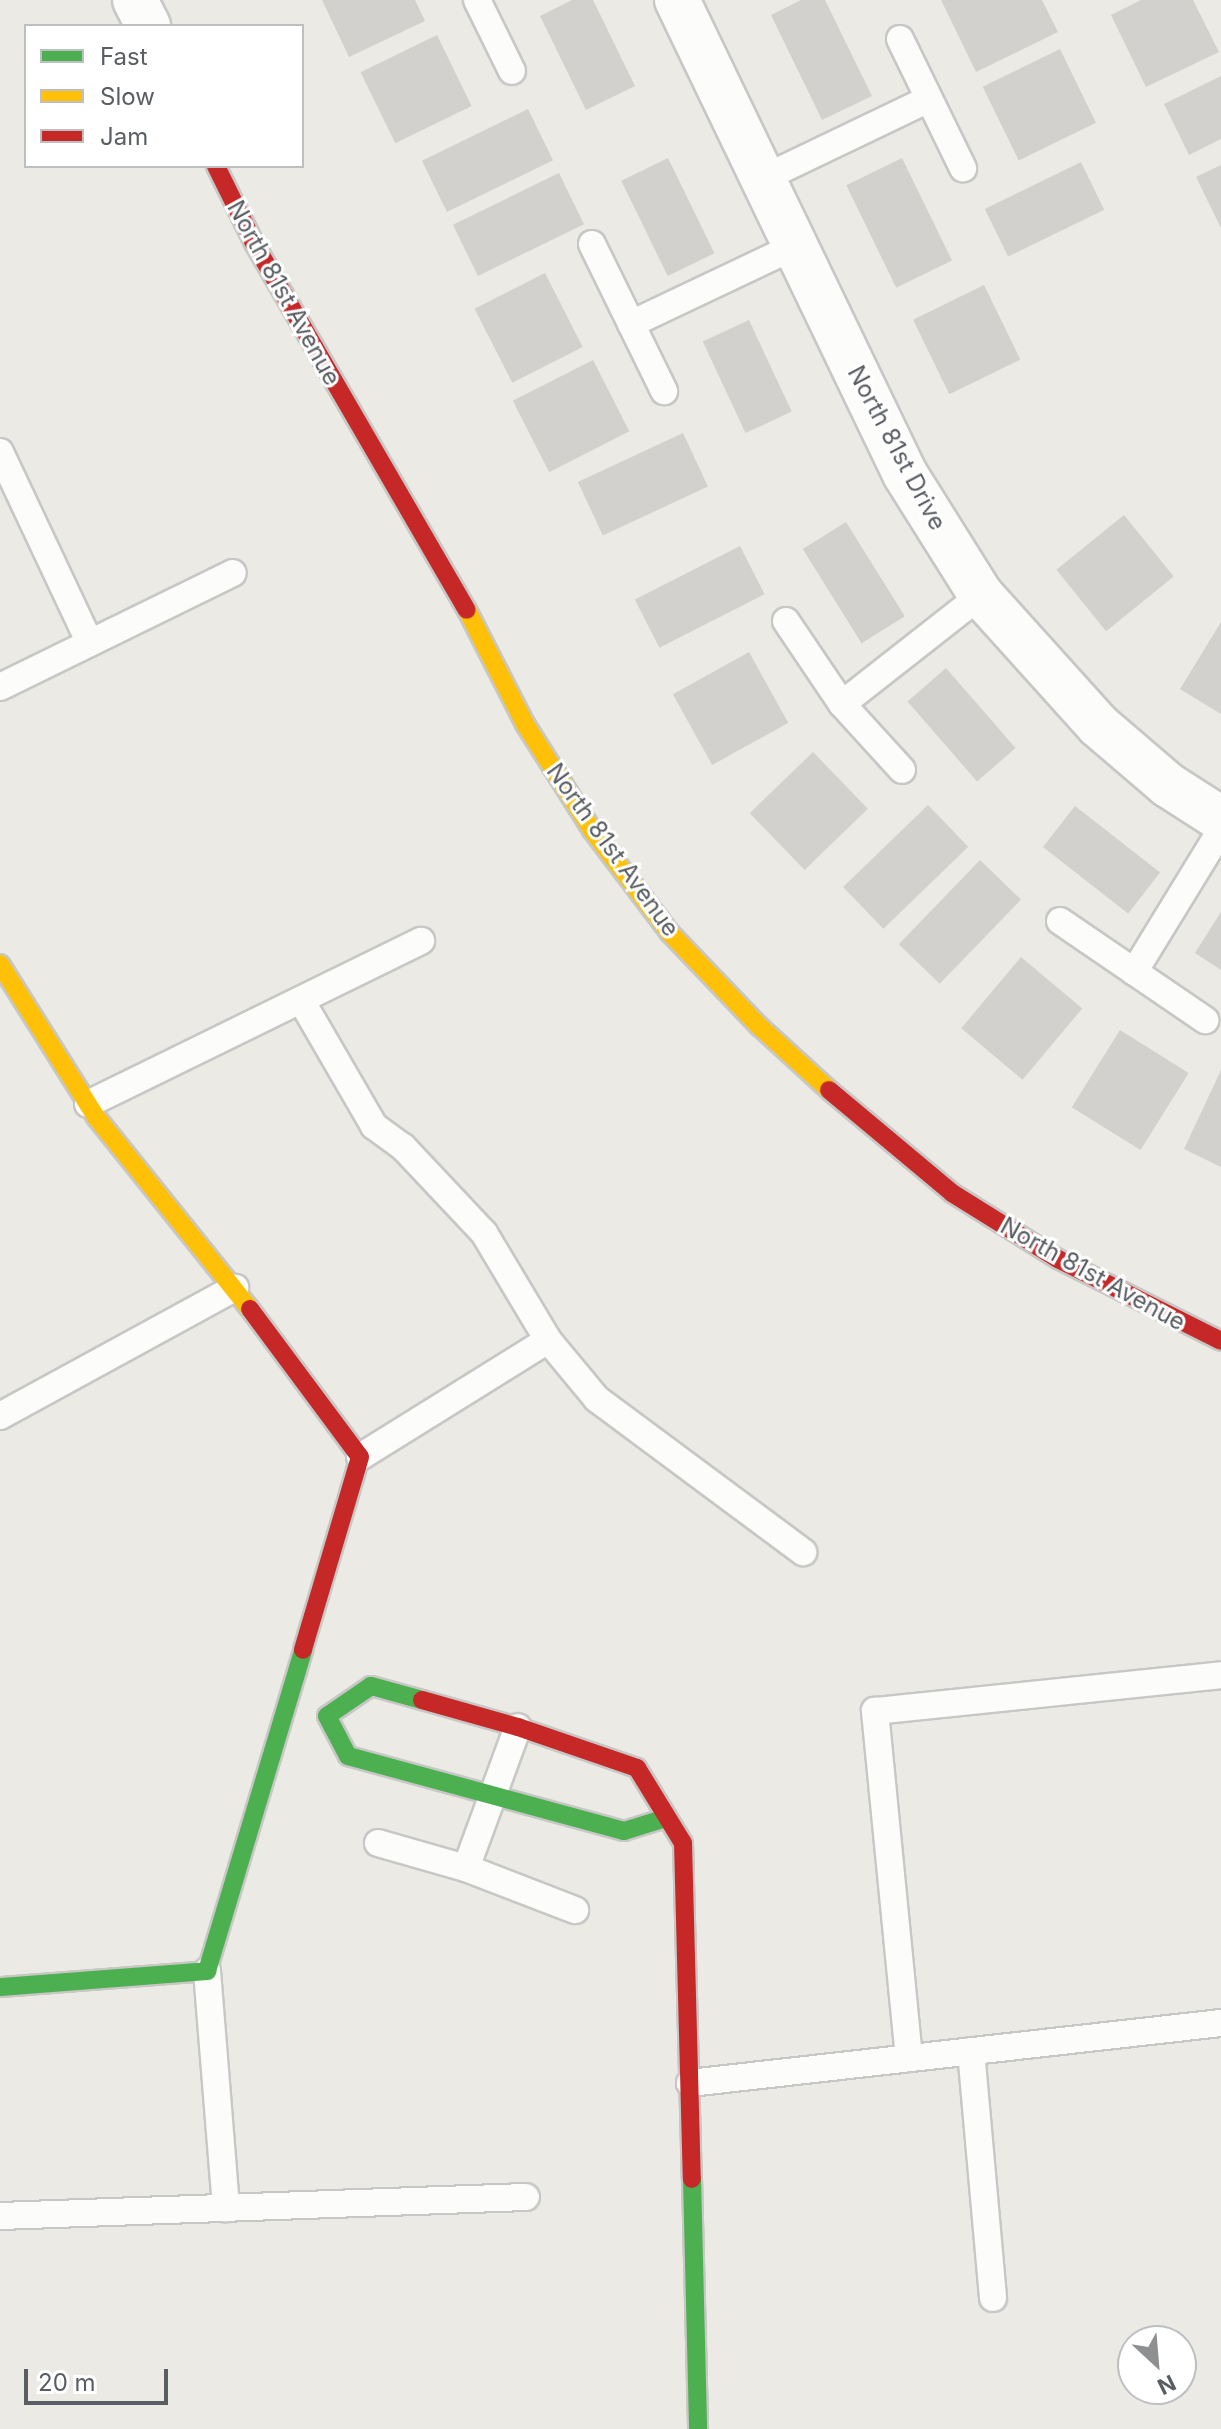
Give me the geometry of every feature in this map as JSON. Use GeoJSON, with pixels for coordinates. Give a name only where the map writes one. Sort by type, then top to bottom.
{"type":"FeatureCollection","features":[{"type":"Feature","properties":{"kind":"street"},"geometry":{"type":"LineString","coordinates":[[135,0],[147,24]]}},
{"type":"Feature","properties":{"kind":"street","name":"North 81st Drive"},"geometry":{"type":"LineString","coordinates":[[677,0],[905,474],[981,595],[1098,725],[1168,785],[1221,819]]}},
{"type":"Feature","properties":{"kind":"street","name":"North 81st Avenue"},"geometry":{"type":"LineString","coordinates":[[217,168],[261,256],[465,607],[525,724],[592,830],[670,933],[759,1026],[860,1118],[952,1193],[1058,1259],[1221,1341]]}},
{"type":"Feature","properties":{"kind":"street"},"geometry":{"type":"LineString","coordinates":[[0,964],[88,1104],[235,1288],[360,1457],[207,1971],[0,1987]]}},
{"type":"Feature","properties":{"kind":"street"},"geometry":{"type":"LineString","coordinates":[[327,1716],[371,1686],[518,1727],[637,1768],[683,1843],[698,2429]]}},
{"type":"Feature","properties":{"kind":"street"},"geometry":{"type":"LineString","coordinates":[[286,1703],[327,1716],[348,1756],[624,1831],[666,1818]]}},
{"type":"Feature","properties":{"kind":"lane"},"geometry":{"type":"LineString","coordinates":[[481,1],[512,71]]}},
{"type":"Feature","properties":{"kind":"lane"},"geometry":{"type":"LineString","coordinates":[[900,39],[963,168]]}},
{"type":"Feature","properties":{"kind":"lane"},"geometry":{"type":"LineString","coordinates":[[762,179],[929,99]]}},
{"type":"Feature","properties":{"kind":"lane"},"geometry":{"type":"LineString","coordinates":[[592,244],[664,391]]}},
{"type":"Feature","properties":{"kind":"lane"},"geometry":{"type":"LineString","coordinates":[[631,324],[795,246]]}},
{"type":"Feature","properties":{"kind":"lane"},"geometry":{"type":"LineString","coordinates":[[0,452],[90,643]]}},
{"type":"Feature","properties":{"kind":"lane"},"geometry":{"type":"LineString","coordinates":[[0,687],[233,573]]}},
{"type":"Feature","properties":{"kind":"lane"},"geometry":{"type":"LineString","coordinates":[[842,704],[981,595]]}},
{"type":"Feature","properties":{"kind":"lane"},"geometry":{"type":"LineString","coordinates":[[786,621],[842,704],[902,770]]}},
{"type":"Feature","properties":{"kind":"lane"},"geometry":{"type":"LineString","coordinates":[[1134,972],[1221,830]]}},
{"type":"Feature","properties":{"kind":"lane"},"geometry":{"type":"LineString","coordinates":[[1060,921],[1205,1020]]}},
{"type":"Feature","properties":{"kind":"lane"},"geometry":{"type":"LineString","coordinates":[[88,1104],[421,941]]}},
{"type":"Feature","properties":{"kind":"lane"},"geometry":{"type":"LineString","coordinates":[[301,1000],[374,1126],[403,1147],[484,1233],[548,1340],[597,1399],[803,1552]]}},
{"type":"Feature","properties":{"kind":"lane"},"geometry":{"type":"LineString","coordinates":[[0,1416],[235,1288]]}},
{"type":"Feature","properties":{"kind":"lane"},"geometry":{"type":"LineString","coordinates":[[360,1457],[548,1340]]}},
{"type":"Feature","properties":{"kind":"lane"},"geometry":{"type":"LineString","coordinates":[[909,2058],[875,1711],[1221,1675]]}},
{"type":"Feature","properties":{"kind":"lane"},"geometry":{"type":"LineString","coordinates":[[466,1868],[518,1727]]}},
{"type":"Feature","properties":{"kind":"lane"},"geometry":{"type":"LineString","coordinates":[[378,1843],[466,1868],[575,1910]]}},
{"type":"Feature","properties":{"kind":"lane"},"geometry":{"type":"LineString","coordinates":[[207,1971],[226,2208]]}},
{"type":"Feature","properties":{"kind":"lane"},"geometry":{"type":"LineString","coordinates":[[690,2083],[1221,2023]]}},
{"type":"Feature","properties":{"kind":"lane"},"geometry":{"type":"LineString","coordinates":[[971,2051],[993,2298]]}},
{"type":"Feature","properties":{"kind":"lane"},"geometry":{"type":"LineString","coordinates":[[0,2216],[526,2197]]}},
{"type":"Feature","properties":{"kind":"building"},"geometry":{"type":"Polygon","coordinates":[[[322,0],[415,0],[425,21],[349,57],[322,0]]]}},
{"type":"Feature","properties":{"kind":"building"},"geometry":{"type":"Polygon","coordinates":[[[572,0],[593,0],[635,86],[586,110],[540,16],[572,0]]]}},
{"type":"Feature","properties":{"kind":"building"},"geometry":{"type":"Polygon","coordinates":[[[801,0],[825,0],[872,96],[822,120],[771,15],[801,0]]]}},
{"type":"Feature","properties":{"kind":"building"},"geometry":{"type":"Polygon","coordinates":[[[941,0],[1042,0],[1058,32],[976,72],[941,0]]]}},
{"type":"Feature","properties":{"kind":"building"},"geometry":{"type":"Polygon","coordinates":[[[1141,0],[1193,0],[1219,52],[1146,87],[1111,15],[1141,0]]]}},
{"type":"Feature","properties":{"kind":"building"},"geometry":{"type":"Polygon","coordinates":[[[437,35],[472,106],[395,143],[361,72],[437,35]]]}},
{"type":"Feature","properties":{"kind":"building"},"geometry":{"type":"Polygon","coordinates":[[[1060,49],[1096,123],[1019,160],[983,87],[1060,49]]]}},
{"type":"Feature","properties":{"kind":"building"},"geometry":{"type":"Polygon","coordinates":[[[1221,76],[1221,139],[1189,155],[1164,104],[1221,76]]]}},
{"type":"Feature","properties":{"kind":"building"},"geometry":{"type":"Polygon","coordinates":[[[528,109],[553,160],[447,212],[422,161],[528,109]]]}},
{"type":"Feature","properties":{"kind":"building"},"geometry":{"type":"Polygon","coordinates":[[[668,158],[714,253],[668,276],[621,181],[668,158]]]}},
{"type":"Feature","properties":{"kind":"building"},"geometry":{"type":"Polygon","coordinates":[[[902,158],[952,260],[896,288],[846,185],[902,158]]]}},
{"type":"Feature","properties":{"kind":"building"},"geometry":{"type":"Polygon","coordinates":[[[1081,162],[1104,210],[1008,257],[985,209],[1081,162]]]}},
{"type":"Feature","properties":{"kind":"building"},"geometry":{"type":"Polygon","coordinates":[[[1221,165],[1221,228],[1196,177],[1221,165]]]}},
{"type":"Feature","properties":{"kind":"building"},"geometry":{"type":"Polygon","coordinates":[[[559,173],[584,224],[478,276],[453,225],[559,173]]]}},
{"type":"Feature","properties":{"kind":"building"},"geometry":{"type":"Polygon","coordinates":[[[545,273],[583,347],[512,383],[475,309],[545,273]]]}},
{"type":"Feature","properties":{"kind":"building"},"geometry":{"type":"Polygon","coordinates":[[[984,285],[1020,360],[949,394],[913,320],[984,285]]]}},
{"type":"Feature","properties":{"kind":"building"},"geometry":{"type":"Polygon","coordinates":[[[749,320],[792,412],[745,433],[703,342],[749,320]]]}},
{"type":"Feature","properties":{"kind":"building"},"geometry":{"type":"Polygon","coordinates":[[[593,360],[629,431],[549,472],[513,401],[593,360]]]}},
{"type":"Feature","properties":{"kind":"building"},"geometry":{"type":"Polygon","coordinates":[[[683,433],[708,486],[603,535],[578,482],[683,433]]]}},
{"type":"Feature","properties":{"kind":"building"},"geometry":{"type":"Polygon","coordinates":[[[1124,515],[1174,576],[1106,631],[1056,570],[1124,515]]]}},
{"type":"Feature","properties":{"kind":"building"},"geometry":{"type":"Polygon","coordinates":[[[846,522],[905,616],[862,643],[803,549],[846,522]]]}},
{"type":"Feature","properties":{"kind":"building"},"geometry":{"type":"Polygon","coordinates":[[[740,546],[765,594],[659,648],[635,600],[740,546]]]}},
{"type":"Feature","properties":{"kind":"building"},"geometry":{"type":"Polygon","coordinates":[[[1221,622],[1221,714],[1180,689],[1221,622]]]}},
{"type":"Feature","properties":{"kind":"building"},"geometry":{"type":"Polygon","coordinates":[[[749,652],[788,723],[712,765],[673,694],[749,652]]]}},
{"type":"Feature","properties":{"kind":"building"},"geometry":{"type":"Polygon","coordinates":[[[946,668],[1016,748],[977,781],[908,701],[946,668]]]}},
{"type":"Feature","properties":{"kind":"building"},"geometry":{"type":"Polygon","coordinates":[[[813,752],[868,809],[805,870],[750,813],[813,752]]]}},
{"type":"Feature","properties":{"kind":"building"},"geometry":{"type":"Polygon","coordinates":[[[928,805],[968,847],[883,929],[843,887],[928,805]]]}},
{"type":"Feature","properties":{"kind":"building"},"geometry":{"type":"Polygon","coordinates":[[[1075,806],[1160,872],[1128,913],[1043,847],[1075,806]]]}},
{"type":"Feature","properties":{"kind":"building"},"geometry":{"type":"Polygon","coordinates":[[[980,860],[1021,900],[940,984],[899,944],[980,860]]]}},
{"type":"Feature","properties":{"kind":"building"},"geometry":{"type":"Polygon","coordinates":[[[1221,912],[1221,970],[1195,953],[1221,912]]]}},
{"type":"Feature","properties":{"kind":"building"},"geometry":{"type":"Polygon","coordinates":[[[1021,957],[1082,1008],[1023,1080],[961,1028],[1021,957]]]}},
{"type":"Feature","properties":{"kind":"building"},"geometry":{"type":"Polygon","coordinates":[[[1120,1030],[1189,1073],[1140,1150],[1072,1107],[1120,1030]]]}},
{"type":"Feature","properties":{"kind":"building"},"geometry":{"type":"Polygon","coordinates":[[[1221,1070],[1221,1167],[1184,1149],[1221,1070]]]}},
{"type":"Feature","properties":{"kind":"traffic: fast"},"geometry":{"type":"LineString","coordinates":[[0,1987],[207,1971],[303,1650]]}},
{"type":"Feature","properties":{"kind":"traffic: fast"},"geometry":{"type":"LineString","coordinates":[[422,1700],[371,1686],[327,1716],[348,1756],[624,1831],[666,1818]]}},
{"type":"Feature","properties":{"kind":"traffic: fast"},"geometry":{"type":"LineString","coordinates":[[692,2179],[698,2429]]}},
{"type":"Feature","properties":{"kind":"traffic: slow"},"geometry":{"type":"LineString","coordinates":[[467,610],[525,724],[592,830],[670,933],[759,1026],[829,1090]]}},
{"type":"Feature","properties":{"kind":"traffic: slow"},"geometry":{"type":"LineString","coordinates":[[0,964],[96,1117],[250,1309]]}},
{"type":"Feature","properties":{"kind":"traffic: jam"},"geometry":{"type":"LineString","coordinates":[[217,168],[254,243],[467,610]]}},
{"type":"Feature","properties":{"kind":"traffic: jam"},"geometry":{"type":"LineString","coordinates":[[829,1090],[952,1193],[1058,1259],[1221,1341]]}},
{"type":"Feature","properties":{"kind":"traffic: jam"},"geometry":{"type":"LineString","coordinates":[[250,1309],[360,1457],[303,1650]]}},
{"type":"Feature","properties":{"kind":"traffic: jam"},"geometry":{"type":"LineString","coordinates":[[422,1700],[518,1727],[637,1768],[683,1843],[692,2179]]}}]}
